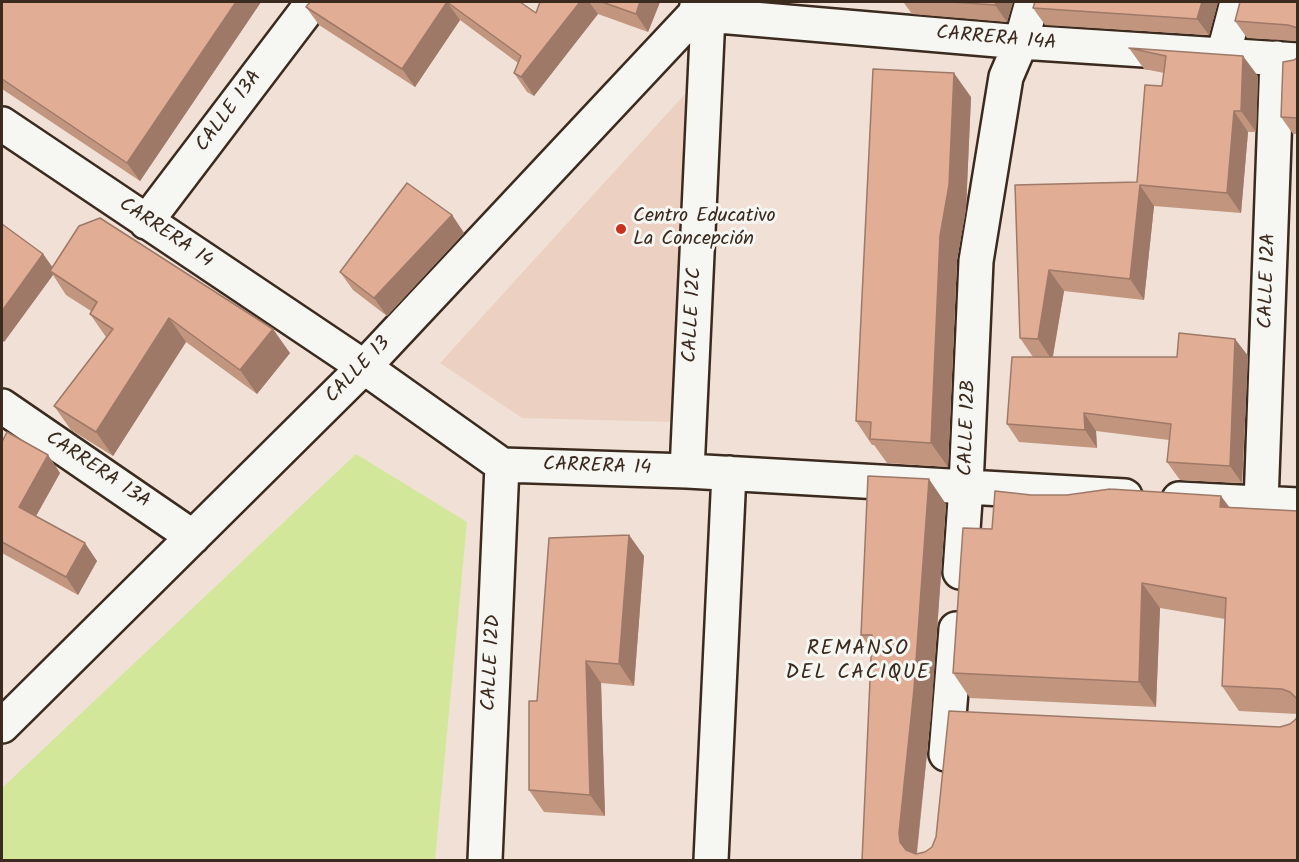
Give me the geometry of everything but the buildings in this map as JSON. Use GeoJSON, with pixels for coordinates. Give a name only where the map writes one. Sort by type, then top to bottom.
{"type":"FeatureCollection","features":[{"type":"Feature","properties":{"kind":"street","name":"CALLE 13A"},"geometry":{"type":"LineString","coordinates":[[146,222],[313,2]]}},
{"type":"Feature","properties":{"kind":"street","name":"CALLE 12B"},"geometry":{"type":"LineString","coordinates":[[943,783],[962,716],[966,486],[976,261],[1006,77],[1021,42],[1032,2]]}},
{"type":"Feature","properties":{"kind":"street"},"geometry":{"type":"LineString","coordinates":[[1223,56],[1237,2]]}},
{"type":"Feature","properties":{"kind":"street","name":"CARRERA 14A"},"geometry":{"type":"LineString","coordinates":[[700,10],[1021,42],[1287,59]]}},
{"type":"Feature","properties":{"kind":"street","name":"CALLE 13"},"geometry":{"type":"LineString","coordinates":[[2,726],[364,368],[700,10]]}},
{"type":"Feature","properties":{"kind":"street","name":"CALLE 12C"},"geometry":{"type":"LineString","coordinates":[[687,471],[700,10]]}},
{"type":"Feature","properties":{"kind":"street","name":"CALLE 12A"},"geometry":{"type":"LineString","coordinates":[[1261,503],[1287,59]]}},
{"type":"Feature","properties":{"kind":"street","name":"CARRERA 14"},"geometry":{"type":"LineString","coordinates":[[2,124],[364,368],[502,465],[729,473],[1298,505]]}},
{"type":"Feature","properties":{"kind":"street","name":"CARRERA 13A"},"geometry":{"type":"LineString","coordinates":[[2,406],[193,537]]}},
{"type":"Feature","properties":{"kind":"street","name":"CALLE 12D"},"geometry":{"type":"LineString","coordinates":[[485,861],[502,465]]}},
{"type":"Feature","properties":{"kind":"street"},"geometry":{"type":"LineString","coordinates":[[711,861],[729,473]]}},
{"type":"Feature","properties":{"kind":"shaded area","name":"Centro Educativo La Concepción"},"geometry":{"type":"Polygon","coordinates":[[[685,94],[673,422],[522,418],[440,363],[685,94]]]}},
{"type":"Feature","properties":{"kind":"green space"},"geometry":{"type":"Polygon","coordinates":[[[356,454],[467,522],[435,860],[2,860],[2,788],[356,454]]]}},
{"type":"Feature","properties":{"kind":"place","name":"Centro Educativo La Concepción"},"geometry":{"type":"Point","coordinates":[621,229]}},
{"type":"Feature","properties":{"kind":"district","name":"REMANSO DEL CACIQUE"},"geometry":{"type":"Point","coordinates":[858,662]}}]}
